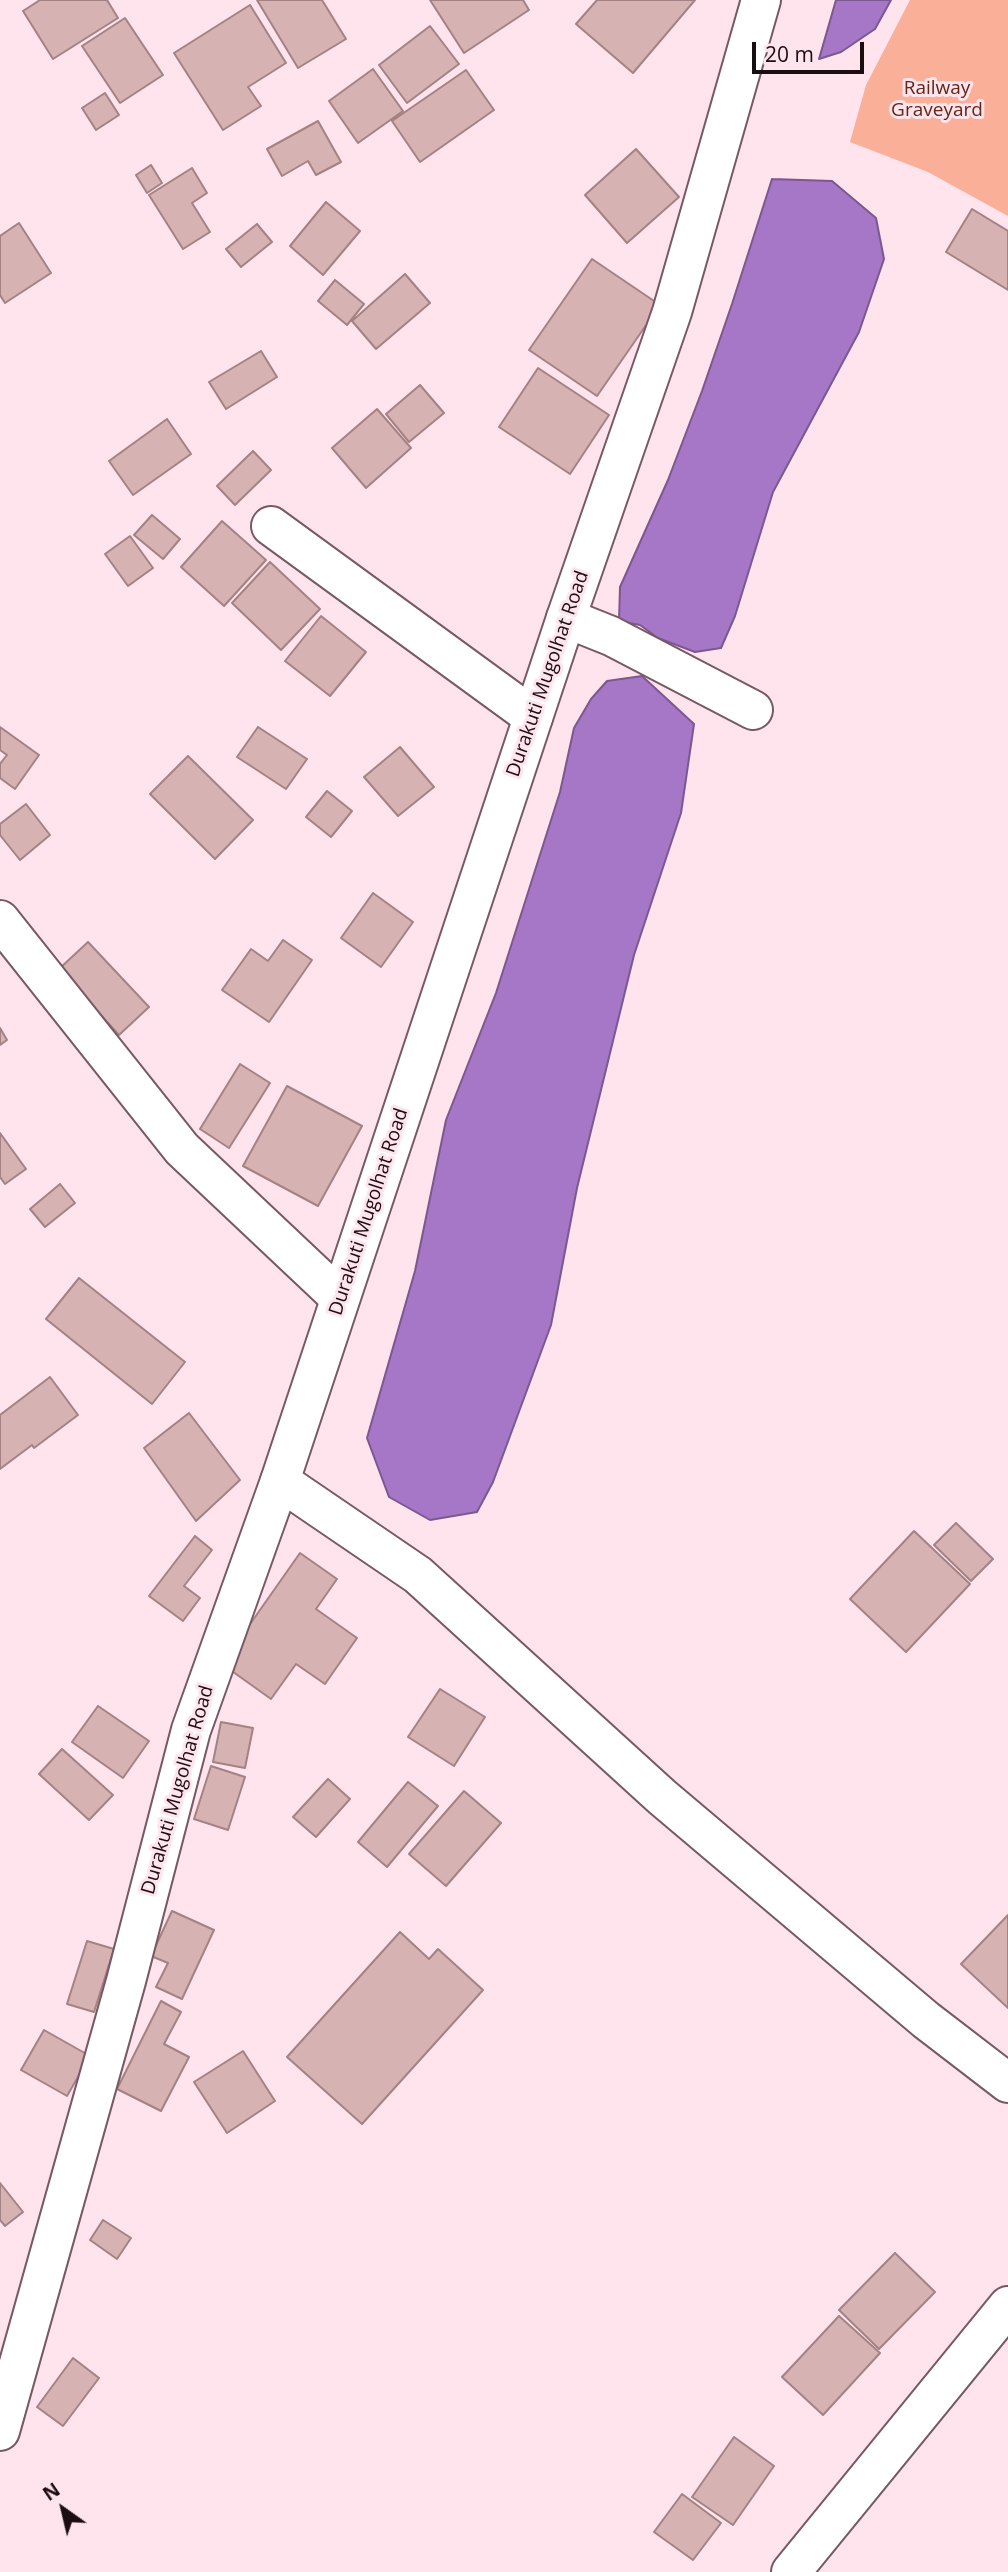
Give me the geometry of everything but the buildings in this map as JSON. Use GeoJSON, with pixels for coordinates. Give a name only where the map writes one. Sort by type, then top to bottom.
{"type":"FeatureCollection","features":[{"type":"Feature","properties":{"kind":"main road","name":"Durakuti Mugolhat Road"},"geometry":{"type":"LineString","coordinates":[[0,2431],[126,1981],[191,1730],[281,1481],[566,618],[672,312],[761,0]]}},
{"type":"Feature","properties":{"kind":"main road"},"geometry":{"type":"LineString","coordinates":[[271,526],[533,717]]}},
{"type":"Feature","properties":{"kind":"main road"},"geometry":{"type":"LineString","coordinates":[[566,618],[611,636],[753,710]]}},
{"type":"Feature","properties":{"kind":"main road"},"geometry":{"type":"LineString","coordinates":[[0,920],[182,1149],[340,1298]]}},
{"type":"Feature","properties":{"kind":"main road"},"geometry":{"type":"LineString","coordinates":[[281,1481],[418,1576],[662,1797],[926,2020],[1008,2083]]}},
{"type":"Feature","properties":{"kind":"main road"},"geometry":{"type":"LineString","coordinates":[[791,2572],[1008,2306]]}},
{"type":"Feature","properties":{"kind":"green space","name":"Railway Graveyard"},"geometry":{"type":"Polygon","coordinates":[[[910,0],[1008,0],[1008,216],[928,172],[850,142],[866,85],[910,0]]]}},
{"type":"Feature","properties":{"kind":"shaded area"},"geometry":{"type":"Polygon","coordinates":[[[836,0],[891,0],[875,29],[841,52],[819,59],[836,0]]]}},
{"type":"Feature","properties":{"kind":"shaded area"},"geometry":{"type":"Polygon","coordinates":[[[772,179],[832,181],[876,218],[884,259],[859,332],[773,492],[735,616],[721,648],[695,652],[658,638],[640,625],[619,621],[620,587],[668,480],[702,391],[772,179]]]}},
{"type":"Feature","properties":{"kind":"shaded area"},"geometry":{"type":"Polygon","coordinates":[[[642,676],[694,724],[681,813],[634,955],[577,1188],[551,1325],[493,1482],[477,1512],[430,1520],[389,1497],[367,1438],[415,1271],[446,1120],[496,993],[560,792],[574,728],[591,699],[607,681],[642,676]]]}}]}
